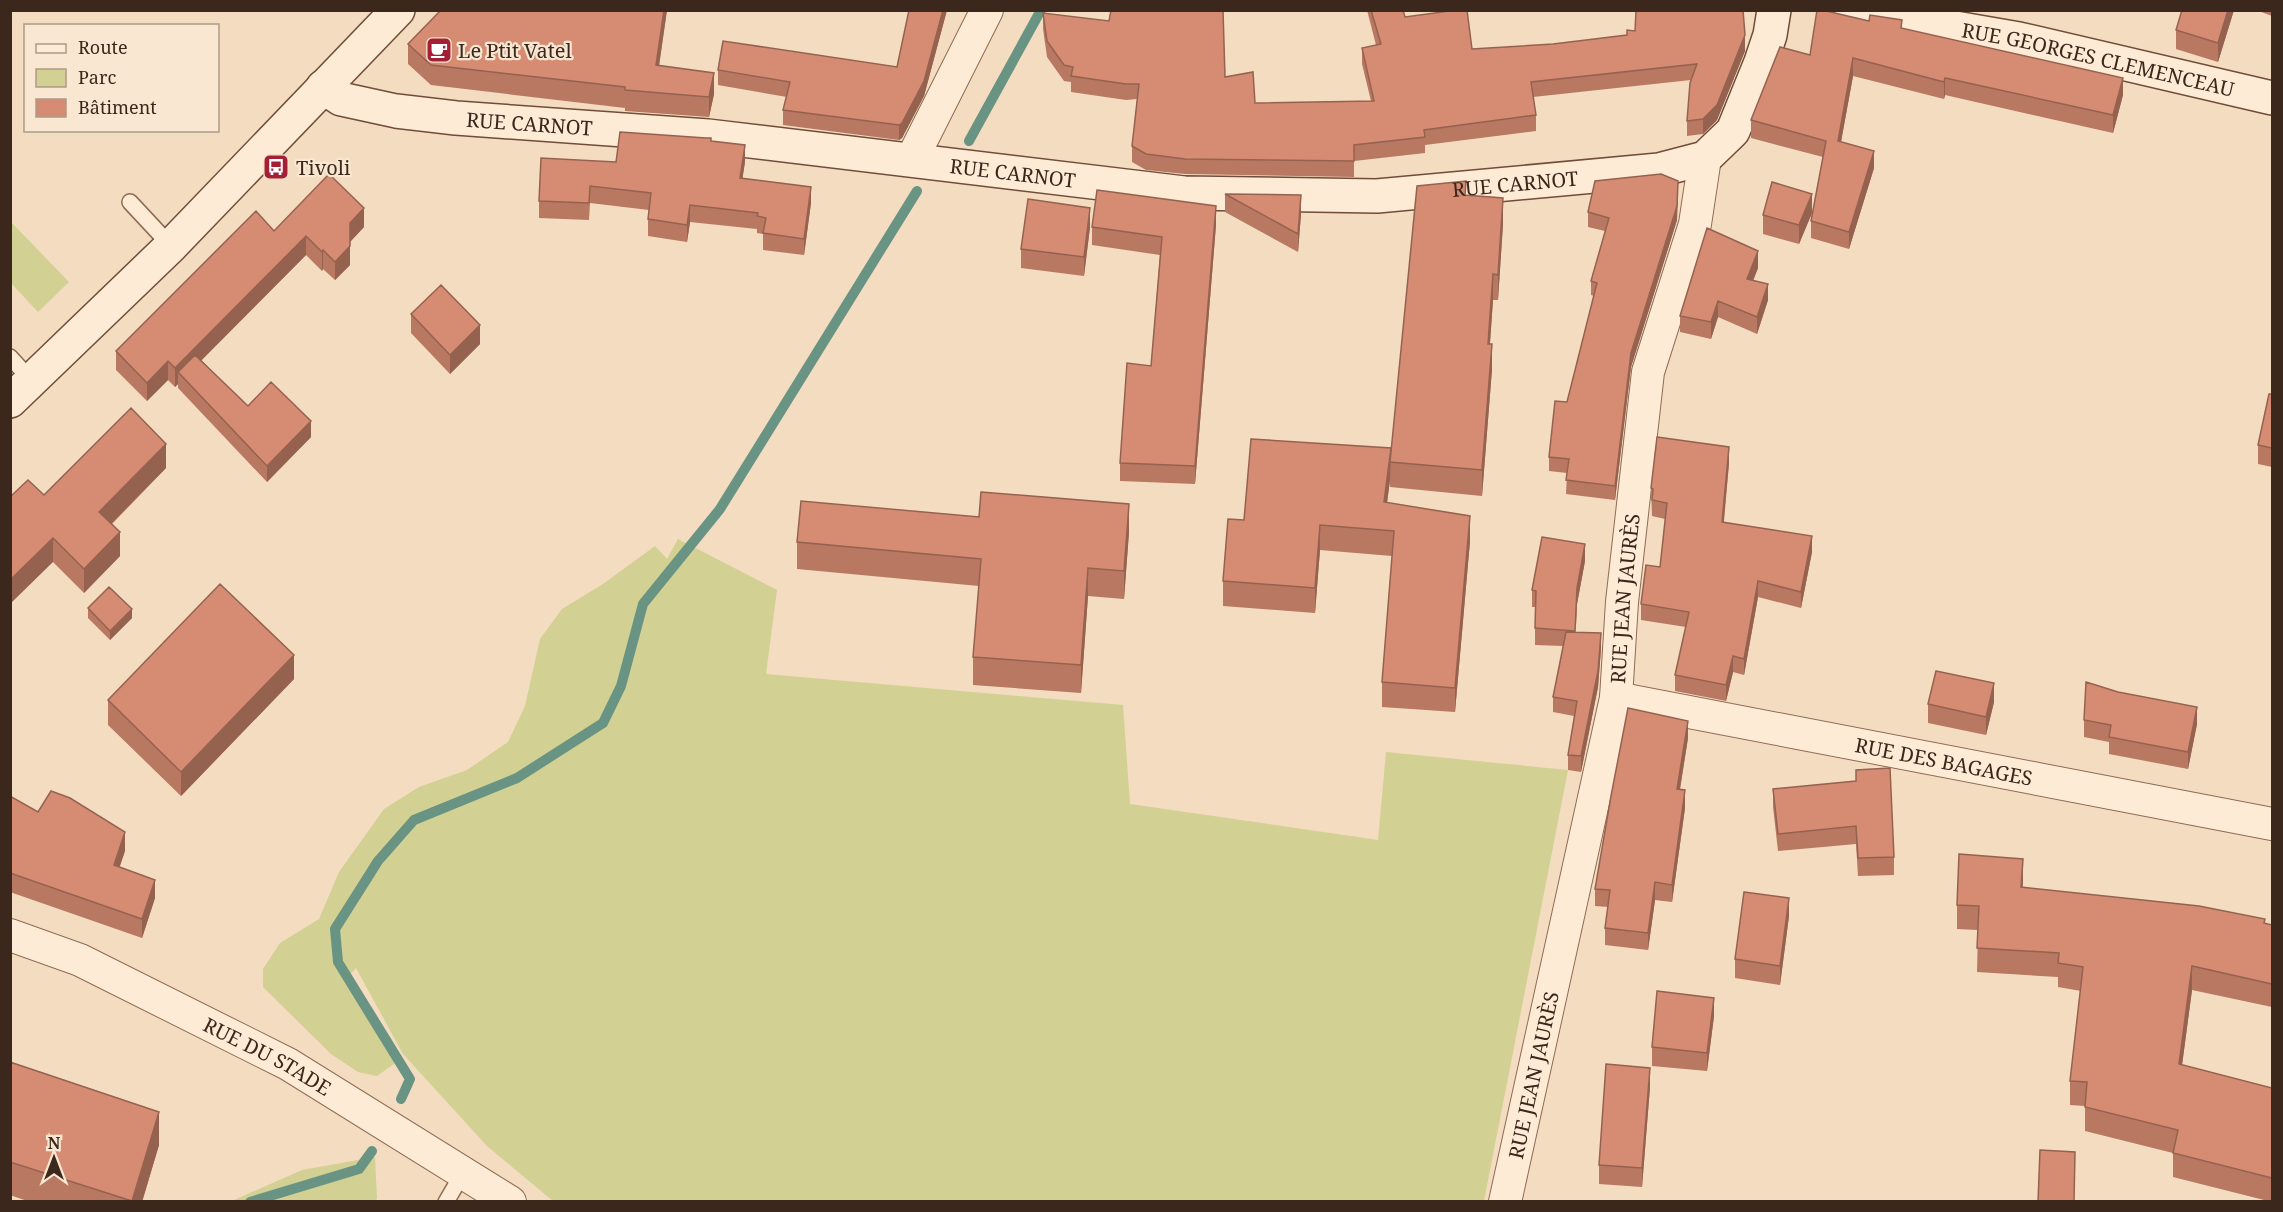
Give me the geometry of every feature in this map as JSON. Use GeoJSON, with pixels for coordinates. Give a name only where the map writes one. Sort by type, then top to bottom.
{"type":"FeatureCollection","features":[{"type":"Feature","properties":{"kind":"street"},"geometry":{"type":"LineString","coordinates":[[17,379],[171,246],[398,10]]}},
{"type":"Feature","properties":{"kind":"street"},"geometry":{"type":"LineString","coordinates":[[912,159],[987,10]]}},
{"type":"Feature","properties":{"kind":"street"},"geometry":{"type":"LineString","coordinates":[[1705,158],[1733,131],[1761,62],[1770,35],[1774,10]]}},
{"type":"Feature","properties":{"kind":"street","name":"RUE GEORGES CLEMENCEAU"},"geometry":{"type":"LineString","coordinates":[[1851,10],[2019,39],[2272,98]]}},
{"type":"Feature","properties":{"kind":"street","name":"RUE CARNOT"},"geometry":{"type":"LineString","coordinates":[[323,87],[341,99],[396,111],[456,118],[708,136],[1184,193],[1377,196],[1659,170],[1705,158]]}},
{"type":"Feature","properties":{"kind":"street","name":"RUE JEAN JAURÈS"},"geometry":{"type":"LineString","coordinates":[[1505,1202],[1616,698],[1622,602],[1648,372],[1695,224],[1705,158]]}},
{"type":"Feature","properties":{"kind":"street","name":"RUE DES BAGAGES"},"geometry":{"type":"LineString","coordinates":[[1616,698],[2272,824]]}},
{"type":"Feature","properties":{"kind":"street","name":"RUE DU STADE"},"geometry":{"type":"LineString","coordinates":[[10,935],[80,960],[288,1064],[510,1202]]}},
{"type":"Feature","properties":{"kind":"lane"},"geometry":{"type":"LineString","coordinates":[[130,202],[171,246]]}},
{"type":"Feature","properties":{"kind":"lane"},"geometry":{"type":"LineString","coordinates":[[446,1202],[463,1173]]}},
{"type":"Feature","properties":{"kind":"green space"},"geometry":{"type":"Polygon","coordinates":[[[10,221],[69,282],[38,312],[11,283],[10,221]]]}},
{"type":"Feature","properties":{"kind":"green space"},"geometry":{"type":"Polygon","coordinates":[[[678,539],[777,590],[766,674],[1123,705],[1130,804],[1378,840],[1386,752],[1568,770],[1484,1201],[553,1201],[487,1146],[403,1054],[356,968],[344,981],[391,1038],[398,1061],[377,1076],[358,1072],[331,1054],[263,987],[263,969],[280,943],[319,919],[339,872],[384,809],[419,787],[467,770],[508,742],[525,706],[540,639],[562,609],[603,584],[655,546],[667,559],[678,539]]]}},
{"type":"Feature","properties":{"kind":"green space"},"geometry":{"type":"Polygon","coordinates":[[[375,1157],[377,1199],[373,1201],[232,1201],[302,1170],[375,1157]]]}},
{"type":"Feature","properties":{"kind":"building"},"geometry":{"type":"Polygon","coordinates":[[[441,10],[664,10],[656,65],[714,73],[709,97],[625,90],[625,87],[431,65],[408,44],[441,10]]]}},
{"type":"Feature","properties":{"kind":"building"},"geometry":{"type":"Polygon","coordinates":[[[909,10],[943,10],[924,81],[899,125],[783,110],[790,82],[718,70],[723,41],[897,67],[909,10]]]}},
{"type":"Feature","properties":{"kind":"building"},"geometry":{"type":"Polygon","coordinates":[[[1111,10],[1223,10],[1225,77],[1253,72],[1255,103],[1374,101],[1362,48],[1381,44],[1371,10],[1403,10],[1405,17],[1467,10],[1472,49],[1553,44],[1627,35],[1627,30],[1635,31],[1636,10],[1743,10],[1745,35],[1717,105],[1703,119],[1687,121],[1690,83],[1697,64],[1531,82],[1536,115],[1424,130],[1425,137],[1354,145],[1354,161],[1185,159],[1146,154],[1132,146],[1139,84],[1071,76],[1073,67],[1064,65],[1047,41],[1043,13],[1109,21],[1111,10]]]}},
{"type":"Feature","properties":{"kind":"building"},"geometry":{"type":"Polygon","coordinates":[[[1817,10],[1869,21],[1870,15],[1902,20],[1901,28],[2123,78],[2113,115],[1945,78],[1944,82],[1853,58],[1838,141],[1874,151],[1849,232],[1811,221],[1826,141],[1751,120],[1780,47],[1810,55],[1817,10]]]}},
{"type":"Feature","properties":{"kind":"building"},"geometry":{"type":"Polygon","coordinates":[[[2182,10],[2228,10],[2218,43],[2176,30],[2182,10]]]}},
{"type":"Feature","properties":{"kind":"building"},"geometry":{"type":"Polygon","coordinates":[[[620,132],[711,138],[711,141],[745,145],[740,178],[811,187],[804,239],[763,233],[766,218],[757,216],[758,213],[690,205],[687,225],[648,219],[651,193],[590,186],[589,203],[539,201],[541,158],[616,162],[620,132]]]}},
{"type":"Feature","properties":{"kind":"building"},"geometry":{"type":"Polygon","coordinates":[[[329,174],[364,208],[350,223],[350,246],[335,262],[306,236],[175,368],[168,361],[147,383],[116,351],[256,211],[274,231],[329,174]]]}},
{"type":"Feature","properties":{"kind":"building"},"geometry":{"type":"Polygon","coordinates":[[[1661,174],[1678,181],[1677,206],[1631,353],[1615,486],[1566,480],[1569,459],[1549,457],[1555,401],[1567,402],[1597,283],[1591,281],[1609,218],[1588,212],[1595,181],[1661,174]]]}},
{"type":"Feature","properties":{"kind":"building"},"geometry":{"type":"Polygon","coordinates":[[[1466,181],[1465,195],[1503,198],[1498,275],[1493,274],[1488,344],[1492,344],[1482,470],[1390,462],[1417,186],[1466,181]]]}},
{"type":"Feature","properties":{"kind":"building"},"geometry":{"type":"Polygon","coordinates":[[[1772,182],[1812,194],[1799,225],[1763,215],[1772,182]]]}},
{"type":"Feature","properties":{"kind":"building"},"geometry":{"type":"Polygon","coordinates":[[[1097,190],[1216,206],[1195,466],[1120,463],[1127,363],[1151,366],[1162,237],[1092,227],[1097,190]]]}},
{"type":"Feature","properties":{"kind":"building"},"geometry":{"type":"Polygon","coordinates":[[[1225,194],[1301,195],[1298,234],[1225,194]]]}},
{"type":"Feature","properties":{"kind":"building"},"geometry":{"type":"Polygon","coordinates":[[[1028,199],[1090,208],[1084,257],[1021,249],[1028,199]]]}},
{"type":"Feature","properties":{"kind":"building"},"geometry":{"type":"Polygon","coordinates":[[[1707,228],[1758,251],[1747,279],[1768,284],[1757,317],[1718,301],[1711,322],[1680,316],[1707,228]]]}},
{"type":"Feature","properties":{"kind":"building"},"geometry":{"type":"Polygon","coordinates":[[[441,285],[480,325],[450,355],[411,314],[441,285]]]}},
{"type":"Feature","properties":{"kind":"building"},"geometry":{"type":"Polygon","coordinates":[[[195,355],[248,406],[271,382],[311,421],[267,466],[178,372],[195,355]]]}},
{"type":"Feature","properties":{"kind":"building"},"geometry":{"type":"Polygon","coordinates":[[[2269,394],[2272,394],[2272,448],[2258,445],[2269,394]]]}},
{"type":"Feature","properties":{"kind":"building"},"geometry":{"type":"Polygon","coordinates":[[[131,408],[166,444],[99,512],[120,532],[84,569],[53,538],[10,580],[10,497],[28,480],[44,495],[131,408]]]}},
{"type":"Feature","properties":{"kind":"building"},"geometry":{"type":"Polygon","coordinates":[[[1657,437],[1729,447],[1722,522],[1812,536],[1801,592],[1758,581],[1744,659],[1733,656],[1726,685],[1675,675],[1689,612],[1641,604],[1646,565],[1660,567],[1667,503],[1652,500],[1653,489],[1651,488],[1657,437]]]}},
{"type":"Feature","properties":{"kind":"building"},"geometry":{"type":"Polygon","coordinates":[[[1251,439],[1391,448],[1384,502],[1470,516],[1455,688],[1382,682],[1394,531],[1320,525],[1315,588],[1223,581],[1228,519],[1244,520],[1251,439]]]}},
{"type":"Feature","properties":{"kind":"building"},"geometry":{"type":"Polygon","coordinates":[[[981,492],[1129,504],[1124,571],[1088,568],[1081,665],[973,657],[981,559],[797,542],[801,501],[979,517],[981,492]]]}},
{"type":"Feature","properties":{"kind":"building"},"geometry":{"type":"Polygon","coordinates":[[[1542,537],[1585,544],[1577,588],[1575,631],[1535,628],[1536,591],[1532,590],[1542,537]]]}},
{"type":"Feature","properties":{"kind":"building"},"geometry":{"type":"Polygon","coordinates":[[[220,584],[294,655],[181,772],[108,700],[220,584]]]}},
{"type":"Feature","properties":{"kind":"building"},"geometry":{"type":"Polygon","coordinates":[[[109,587],[132,609],[110,631],[88,608],[109,587]]]}},
{"type":"Feature","properties":{"kind":"building"},"geometry":{"type":"Polygon","coordinates":[[[1566,632],[1601,633],[1598,671],[1581,756],[1568,755],[1577,701],[1553,697],[1566,632]]]}},
{"type":"Feature","properties":{"kind":"building"},"geometry":{"type":"Polygon","coordinates":[[[1936,671],[1994,683],[1986,717],[1928,704],[1936,671]]]}},
{"type":"Feature","properties":{"kind":"building"},"geometry":{"type":"Polygon","coordinates":[[[2086,682],[2118,692],[2197,707],[2188,752],[2109,737],[2111,725],[2084,720],[2086,682]]]}},
{"type":"Feature","properties":{"kind":"building"},"geometry":{"type":"Polygon","coordinates":[[[1628,708],[1688,721],[1677,789],[1685,790],[1672,885],[1655,882],[1648,933],[1605,928],[1610,890],[1595,889],[1628,708]]]}},
{"type":"Feature","properties":{"kind":"building"},"geometry":{"type":"Polygon","coordinates":[[[1890,768],[1894,857],[1858,858],[1856,826],[1778,834],[1773,789],[1856,781],[1856,770],[1890,768]]]}},
{"type":"Feature","properties":{"kind":"building"},"geometry":{"type":"Polygon","coordinates":[[[51,791],[70,798],[125,832],[114,865],[155,880],[142,919],[10,873],[10,796],[38,812],[51,791]]]}},
{"type":"Feature","properties":{"kind":"building"},"geometry":{"type":"Polygon","coordinates":[[[1959,854],[2023,859],[2021,887],[2199,906],[2265,919],[2264,923],[2272,925],[2272,984],[2192,966],[2179,1064],[2272,1088],[2272,1178],[2173,1153],[2178,1130],[2085,1107],[2087,1082],[2070,1081],[2083,967],[2058,963],[2059,953],[1977,948],[1979,906],[1957,905],[1959,854]]]}},
{"type":"Feature","properties":{"kind":"building"},"geometry":{"type":"Polygon","coordinates":[[[1744,892],[1789,898],[1780,966],[1735,959],[1744,892]]]}},
{"type":"Feature","properties":{"kind":"building"},"geometry":{"type":"Polygon","coordinates":[[[1657,991],[1714,998],[1707,1053],[1652,1047],[1657,991]]]}},
{"type":"Feature","properties":{"kind":"building"},"geometry":{"type":"Polygon","coordinates":[[[10,1062],[159,1112],[132,1201],[10,1162],[10,1062]]]}},
{"type":"Feature","properties":{"kind":"building"},"geometry":{"type":"Polygon","coordinates":[[[1606,1064],[1650,1068],[1642,1168],[1599,1165],[1606,1064]]]}},
{"type":"Feature","properties":{"kind":"building"},"geometry":{"type":"Polygon","coordinates":[[[2040,1150],[2075,1152],[2074,1202],[2038,1202],[2040,1150]]]}},
{"type":"Feature","properties":{"kind":"waterway"},"geometry":{"type":"LineString","coordinates":[[969,141],[1041,10]]}},
{"type":"Feature","properties":{"kind":"waterway"},"geometry":{"type":"LineString","coordinates":[[401,1099],[410,1079],[338,962],[335,929],[378,861],[414,820],[517,778],[603,723],[621,686],[643,604],[720,509],[917,191]]}},
{"type":"Feature","properties":{"kind":"waterway"},"geometry":{"type":"LineString","coordinates":[[250,1202],[359,1169],[372,1151]]}},
{"type":"Feature","properties":{"kind":"place","name":"Le Ptit Vatel"},"geometry":{"type":"Point","coordinates":[439,50]}},
{"type":"Feature","properties":{"kind":"place","name":"Tivoli"},"geometry":{"type":"Point","coordinates":[276,167]}}]}
